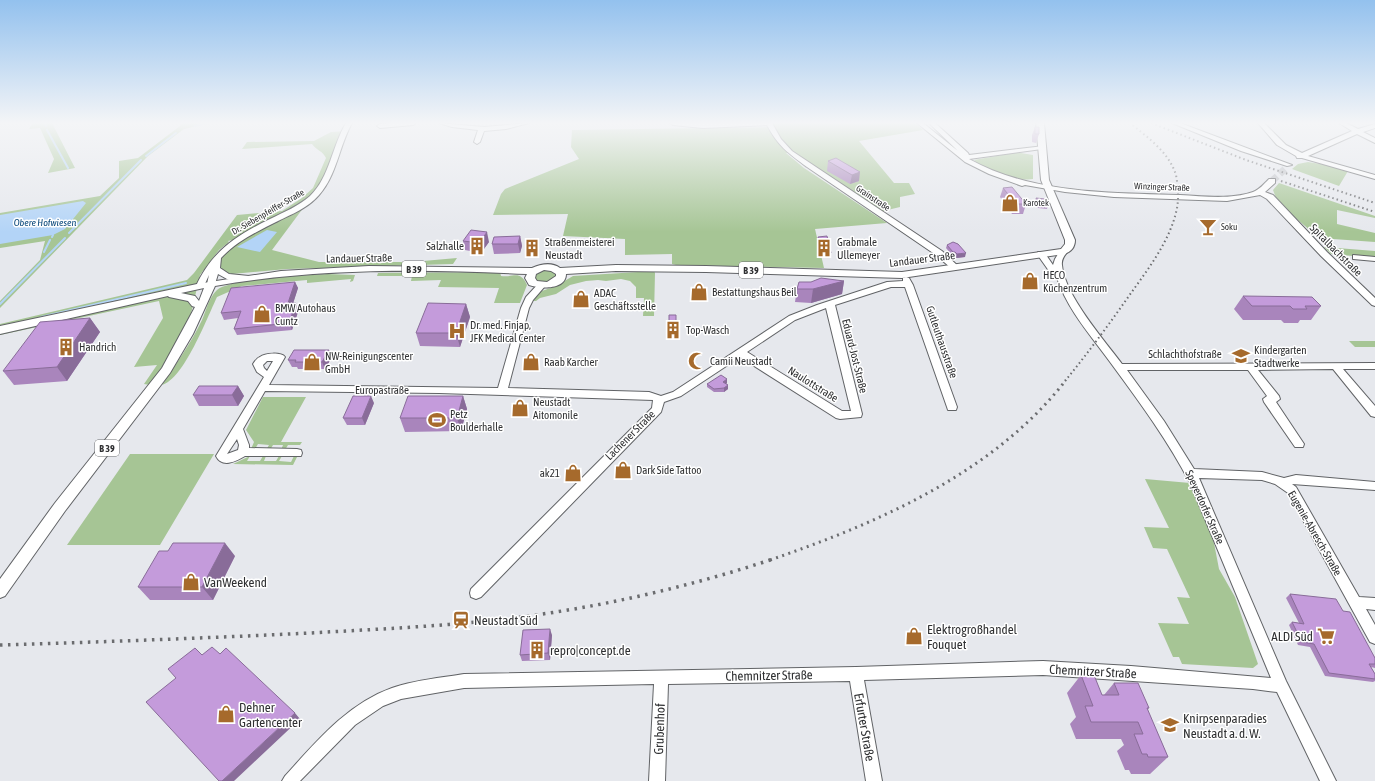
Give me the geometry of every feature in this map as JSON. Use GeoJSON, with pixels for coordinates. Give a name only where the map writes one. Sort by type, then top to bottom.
{"type":"FeatureCollection","features":[{"type":"Feature","properties":{"kind":"main road"},"geometry":{"type":"LineString","coordinates":[[1044,159],[1048,189],[1070,240],[1070,245],[1064,251]]}},
{"type":"Feature","properties":{"kind":"main road","name":"Landauer Straße"},"geometry":{"type":"LineString","coordinates":[[148,297],[246,278],[302,272],[361,269],[508,270],[551,284],[560,274],[645,269],[713,269],[890,280],[907,279],[955,267],[1064,251]]}},
{"type":"Feature","properties":{"kind":"main road","name":"Landauer Straße"},"geometry":{"type":"LineString","coordinates":[[535,279],[547,267],[554,268],[560,274]]}},
{"type":"Feature","properties":{"kind":"main road","name":"B 39"},"geometry":{"type":"LineString","coordinates":[[194,320],[196,304],[206,285]]}},
{"type":"Feature","properties":{"kind":"main road","name":"B 39"},"geometry":{"type":"LineString","coordinates":[[0,591],[60,507],[153,388],[177,352],[208,293],[206,285]]}},
{"type":"Feature","properties":{"kind":"main road"},"geometry":{"type":"LineString","coordinates":[[0,330],[148,297],[169,295],[187,296],[194,300],[196,304]]}},
{"type":"Feature","properties":{"kind":"street","name":"Dr.-Siebenpfeiffer-Straße"},"geometry":{"type":"LineString","coordinates":[[206,285],[206,272],[223,251],[238,239],[300,207],[315,195],[326,179],[333,159]]}},
{"type":"Feature","properties":{"kind":"street","name":"Grainstraße"},"geometry":{"type":"LineString","coordinates":[[800,159],[940,253],[955,267]]}},
{"type":"Feature","properties":{"kind":"street","name":"Winzinger Straße"},"geometry":{"type":"LineString","coordinates":[[970,159],[991,173],[1016,182],[1086,196],[1114,195],[1227,199],[1248,196],[1260,192],[1272,181]]}},
{"type":"Feature","properties":{"kind":"street"},"geometry":{"type":"LineString","coordinates":[[1273,159],[1290,165],[1300,159]]}},
{"type":"Feature","properties":{"kind":"street"},"geometry":{"type":"LineString","coordinates":[[1290,165],[1297,159]]}},
{"type":"Feature","properties":{"kind":"street"},"geometry":{"type":"LineString","coordinates":[[1307,159],[1314,160],[1375,177]]}},
{"type":"Feature","properties":{"kind":"street","name":"Spitalbachstraße"},"geometry":{"type":"LineString","coordinates":[[1260,192],[1261,196],[1283,211],[1375,303]]}},
{"type":"Feature","properties":{"kind":"street","name":"Dr.-Siebenpfeiffer-Straße"},"geometry":{"type":"LineString","coordinates":[[206,285],[223,251]]}},
{"type":"Feature","properties":{"kind":"street","name":"Speyerdorfer Straße"},"geometry":{"type":"LineString","coordinates":[[1064,251],[1059,258],[1058,266],[1064,284],[1086,324],[1162,427],[1191,473],[1282,686],[1328,781]]}},
{"type":"Feature","properties":{"kind":"street"},"geometry":{"type":"LineString","coordinates":[[1041,254],[1064,284]]}},
{"type":"Feature","properties":{"kind":"street"},"geometry":{"type":"LineString","coordinates":[[1356,258],[1375,259]]}},
{"type":"Feature","properties":{"kind":"street"},"geometry":{"type":"LineString","coordinates":[[215,269],[227,276],[246,278]]}},
{"type":"Feature","properties":{"kind":"street"},"geometry":{"type":"LineString","coordinates":[[502,392],[525,308],[535,279]]}},
{"type":"Feature","properties":{"kind":"street","name":"Gutleuthausstraße"},"geometry":{"type":"LineString","coordinates":[[907,279],[952,407]]}},
{"type":"Feature","properties":{"kind":"street","name":"Lachener Straße"},"geometry":{"type":"LineString","coordinates":[[476,593],[657,408],[659,405],[659,400],[677,394],[792,318],[890,280]]}},
{"type":"Feature","properties":{"kind":"street","name":"Eduard-Jost-Straße"},"geometry":{"type":"LineString","coordinates":[[830,304],[857,414]]}},
{"type":"Feature","properties":{"kind":"street","name":"Naulottstraße"},"geometry":{"type":"LineString","coordinates":[[739,352],[840,415],[857,414]]}},
{"type":"Feature","properties":{"kind":"street"},"geometry":{"type":"LineString","coordinates":[[1335,366],[1375,412]]}},
{"type":"Feature","properties":{"kind":"street","name":"Schlachthofstraße"},"geometry":{"type":"LineString","coordinates":[[1119,367],[1375,366]]}},
{"type":"Feature","properties":{"kind":"street"},"geometry":{"type":"LineString","coordinates":[[1252,367],[1275,399],[1268,399],[1299,444]]}},
{"type":"Feature","properties":{"kind":"street"},"geometry":{"type":"LineString","coordinates":[[270,376],[221,456],[224,459],[233,458],[243,452],[297,453]]}},
{"type":"Feature","properties":{"kind":"street","name":"Europastraße"},"geometry":{"type":"LineString","coordinates":[[262,388],[649,396],[656,397],[659,400]]}},
{"type":"Feature","properties":{"kind":"street"},"geometry":{"type":"LineString","coordinates":[[238,429],[244,445],[243,452]]}},
{"type":"Feature","properties":{"kind":"street","name":"Eugenie-Abresch-Straße"},"geometry":{"type":"LineString","coordinates":[[1191,473],[1262,476],[1272,478],[1285,484],[1296,496],[1375,638]]}},
{"type":"Feature","properties":{"kind":"street"},"geometry":{"type":"LineString","coordinates":[[1285,484],[1288,481],[1296,479],[1375,486]]}},
{"type":"Feature","properties":{"kind":"street"},"geometry":{"type":"LineString","coordinates":[[1355,602],[1375,604]]}},
{"type":"Feature","properties":{"kind":"street","name":"Chemnitzer Straße"},"geometry":{"type":"LineString","coordinates":[[290,781],[352,718],[368,706],[391,695],[464,681],[856,674],[1043,668],[1138,673],[1282,686]]}},
{"type":"Feature","properties":{"kind":"street","name":"Erfurter Straße"},"geometry":{"type":"LineString","coordinates":[[856,674],[874,781]]}},
{"type":"Feature","properties":{"kind":"street","name":"Grubenhof"},"geometry":{"type":"LineString","coordinates":[[657,781],[661,678]]}},
{"type":"Feature","properties":{"kind":"green space"},"geometry":{"type":"Polygon","coordinates":[[[54,159],[71,159],[75,168],[48,173],[54,159]]]}},
{"type":"Feature","properties":{"kind":"green space"},"geometry":{"type":"Polygon","coordinates":[[[145,159],[0,308],[0,301],[40,260],[45,241],[0,248],[0,213],[100,196],[119,178],[119,161],[145,159]]]}},
{"type":"Feature","properties":{"kind":"green space"},"geometry":{"type":"Polygon","coordinates":[[[325,159],[331,159],[324,180],[272,250],[319,262],[412,262],[457,258],[453,264],[287,269],[232,274],[220,271],[221,261],[226,252],[242,238],[228,241],[229,242],[219,250],[200,275],[190,318],[163,366],[150,385],[144,384],[157,365],[134,367],[163,318],[159,301],[0,335],[0,324],[187,280],[194,273],[237,215],[282,211],[302,198],[313,188],[325,159]]]}},
{"type":"Feature","properties":{"kind":"green space"},"geometry":{"type":"Polygon","coordinates":[[[578,159],[794,159],[804,168],[887,223],[815,229],[824,268],[676,265],[672,264],[672,254],[625,255],[625,239],[563,236],[568,214],[493,215],[501,194],[505,189],[578,159]]]}},
{"type":"Feature","properties":{"kind":"green space"},"geometry":{"type":"Polygon","coordinates":[[[803,159],[874,159],[894,183],[909,183],[915,194],[900,197],[900,207],[879,212],[803,159]]]}},
{"type":"Feature","properties":{"kind":"green space"},"geometry":{"type":"Polygon","coordinates":[[[1033,159],[1033,179],[1019,179],[1010,177],[985,168],[974,160],[1033,159]]]}},
{"type":"Feature","properties":{"kind":"green space"},"geometry":{"type":"Polygon","coordinates":[[[1308,162],[1327,165],[1348,171],[1339,186],[1292,169],[1298,164],[1308,162]]]}},
{"type":"Feature","properties":{"kind":"green space"},"geometry":{"type":"Polygon","coordinates":[[[1279,183],[1375,216],[1375,218],[1337,210],[1337,224],[1375,233],[1375,242],[1319,238],[1291,214],[1276,198],[1273,190],[1279,183]]]}},
{"type":"Feature","properties":{"kind":"green space"},"geometry":{"type":"Polygon","coordinates":[[[1324,247],[1375,251],[1375,258],[1331,254],[1324,247]]]}},
{"type":"Feature","properties":{"kind":"green space"},"geometry":{"type":"Polygon","coordinates":[[[542,270],[555,272],[557,275],[553,281],[543,283],[534,280],[534,274],[542,270]]]}},
{"type":"Feature","properties":{"kind":"green space"},"geometry":{"type":"Polygon","coordinates":[[[654,271],[654,316],[643,316],[644,298],[636,298],[636,287],[630,281],[621,279],[586,281],[570,285],[556,294],[533,301],[539,292],[556,286],[573,276],[654,271]]]}},
{"type":"Feature","properties":{"kind":"green space"},"geometry":{"type":"Polygon","coordinates":[[[500,272],[501,276],[516,275],[522,277],[524,280],[527,285],[520,303],[494,303],[499,288],[438,287],[441,280],[411,281],[412,276],[377,276],[378,273],[500,272]]]}},
{"type":"Feature","properties":{"kind":"green space"},"geometry":{"type":"Polygon","coordinates":[[[327,274],[355,275],[353,281],[350,282],[351,279],[307,283],[307,280],[242,286],[217,297],[194,347],[186,360],[178,372],[162,385],[193,337],[210,300],[217,290],[224,286],[252,280],[327,274]]]}},
{"type":"Feature","properties":{"kind":"green space"},"geometry":{"type":"Polygon","coordinates":[[[1349,341],[1375,341],[1375,347],[1355,347],[1349,341]]]}},
{"type":"Feature","properties":{"kind":"green space"},"geometry":{"type":"Polygon","coordinates":[[[263,397],[306,397],[281,442],[302,442],[300,445],[288,445],[285,450],[281,450],[283,445],[273,445],[270,450],[266,450],[269,445],[258,444],[255,449],[251,449],[254,442],[246,430],[263,397]]]}},
{"type":"Feature","properties":{"kind":"green space"},"geometry":{"type":"Polygon","coordinates":[[[299,453],[293,465],[233,464],[250,456],[247,461],[260,461],[263,456],[266,456],[264,461],[276,461],[279,456],[282,456],[279,461],[291,462],[294,456],[299,453]]]}},
{"type":"Feature","properties":{"kind":"green space"},"geometry":{"type":"Polygon","coordinates":[[[130,454],[214,454],[160,545],[67,545],[130,454]]]}},
{"type":"Feature","properties":{"kind":"green space"},"geometry":{"type":"Polygon","coordinates":[[[1145,479],[1190,483],[1214,543],[1219,569],[1235,597],[1258,664],[1253,668],[1182,664],[1179,657],[1173,657],[1158,623],[1189,624],[1177,597],[1190,598],[1167,549],[1153,548],[1144,527],[1169,528],[1145,479]]]}},
{"type":"Feature","properties":{"kind":"water","name":"Obere Hofwiesen"},"geometry":{"type":"Polygon","coordinates":[[[83,201],[86,203],[65,229],[53,235],[0,244],[0,215],[83,201]]]}},
{"type":"Feature","properties":{"kind":"water"},"geometry":{"type":"Polygon","coordinates":[[[267,230],[277,232],[260,252],[237,247],[267,230]]]}},
{"type":"Feature","properties":{"kind":"building"},"geometry":{"type":"Polygon","coordinates":[[[838,159],[860,172],[852,175],[828,161],[838,159]]]}},
{"type":"Feature","properties":{"kind":"building"},"geometry":{"type":"Polygon","coordinates":[[[1012,187],[1026,204],[1016,204],[1003,188],[1012,187]]]}},
{"type":"Feature","properties":{"kind":"building"},"geometry":{"type":"Polygon","coordinates":[[[1036,198],[1045,199],[1048,205],[1039,205],[1036,198]]]}},
{"type":"Feature","properties":{"kind":"building"},"geometry":{"type":"Polygon","coordinates":[[[471,230],[487,232],[479,243],[463,241],[471,230]]]}},
{"type":"Feature","properties":{"kind":"building"},"geometry":{"type":"Polygon","coordinates":[[[520,236],[518,244],[492,244],[494,237],[520,236]]]}},
{"type":"Feature","properties":{"kind":"building","name":"Grabmale Ullemeyer"},"geometry":{"type":"Polygon","coordinates":[[[827,236],[831,253],[822,253],[818,237],[827,236]]]}},
{"type":"Feature","properties":{"kind":"building"},"geometry":{"type":"Polygon","coordinates":[[[953,242],[958,244],[966,253],[957,254],[953,252],[947,245],[953,242]]]}},
{"type":"Feature","properties":{"kind":"building"},"geometry":{"type":"Polygon","coordinates":[[[821,278],[844,281],[813,289],[797,289],[799,282],[811,282],[821,278]]]}},
{"type":"Feature","properties":{"kind":"building","name":"BMW Autohaus Cuntz"},"geometry":{"type":"Polygon","coordinates":[[[295,282],[288,303],[296,303],[289,323],[234,329],[241,311],[221,313],[231,288],[295,282]]]}},
{"type":"Feature","properties":{"kind":"building"},"geometry":{"type":"Polygon","coordinates":[[[1243,296],[1312,297],[1321,306],[1305,306],[1307,309],[1293,309],[1290,306],[1252,306],[1243,296]]]}},
{"type":"Feature","properties":{"kind":"building"},"geometry":{"type":"Polygon","coordinates":[[[428,303],[466,304],[456,333],[416,333],[428,303]]]}},
{"type":"Feature","properties":{"kind":"building"},"geometry":{"type":"Polygon","coordinates":[[[669,315],[676,315],[676,332],[669,332],[669,315]]]}},
{"type":"Feature","properties":{"kind":"building"},"geometry":{"type":"Polygon","coordinates":[[[90,318],[57,367],[3,371],[40,322],[90,318]]]}},
{"type":"Feature","properties":{"kind":"building"},"geometry":{"type":"Polygon","coordinates":[[[294,350],[329,350],[322,362],[295,362],[296,360],[288,360],[294,350]]]}},
{"type":"Feature","properties":{"kind":"building"},"geometry":{"type":"Polygon","coordinates":[[[721,375],[727,379],[723,382],[728,385],[724,388],[714,389],[707,384],[721,375]]]}},
{"type":"Feature","properties":{"kind":"building"},"geometry":{"type":"Polygon","coordinates":[[[199,386],[238,386],[232,395],[193,395],[199,386]]]}},
{"type":"Feature","properties":{"kind":"building"},"geometry":{"type":"Polygon","coordinates":[[[353,396],[371,396],[362,418],[343,418],[353,396]]]}},
{"type":"Feature","properties":{"kind":"building"},"geometry":{"type":"Polygon","coordinates":[[[408,396],[463,396],[457,418],[400,418],[408,396]]]}},
{"type":"Feature","properties":{"kind":"building"},"geometry":{"type":"Polygon","coordinates":[[[173,543],[225,543],[202,587],[138,587],[159,551],[168,551],[173,543]]]}},
{"type":"Feature","properties":{"kind":"building","name":"ALDI Süd"},"geometry":{"type":"Polygon","coordinates":[[[1290,594],[1336,599],[1343,611],[1350,612],[1375,658],[1375,664],[1369,664],[1375,674],[1375,679],[1329,673],[1314,644],[1302,642],[1292,622],[1304,624],[1290,594]]]}},
{"type":"Feature","properties":{"kind":"building","name":"repro|concept.de"},"geometry":{"type":"Polygon","coordinates":[[[550,629],[548,653],[520,655],[523,630],[550,629]]]}},
{"type":"Feature","properties":{"kind":"building","name":"Dehner Gartencenter"},"geometry":{"type":"Polygon","coordinates":[[[212,647],[220,654],[226,648],[295,713],[222,781],[219,781],[146,702],[176,678],[168,669],[195,648],[202,655],[212,647]]]}},
{"type":"Feature","properties":{"kind":"building"},"geometry":{"type":"Polygon","coordinates":[[[1081,675],[1094,675],[1102,695],[1119,695],[1114,683],[1138,683],[1168,757],[1148,757],[1147,754],[1142,754],[1134,734],[1143,734],[1138,722],[1091,722],[1085,706],[1093,706],[1081,675]]]}},
{"type":"Feature","properties":{"kind":"waterway"},"geometry":{"type":"LineString","coordinates":[[63,159],[68,168]]}},
{"type":"Feature","properties":{"kind":"waterway"},"geometry":{"type":"LineString","coordinates":[[69,233],[141,160]]}},
{"type":"Feature","properties":{"kind":"waterway"},"geometry":{"type":"LineString","coordinates":[[0,304],[65,238]]}},
{"type":"Feature","properties":{"kind":"waterway"},"geometry":{"type":"LineString","coordinates":[[44,252],[50,240]]}},
{"type":"Feature","properties":{"kind":"waterway"},"geometry":{"type":"LineString","coordinates":[[41,317],[186,283]]}},
{"type":"Feature","properties":{"kind":"tunnel"},"geometry":{"type":"LineString","coordinates":[[1272,181],[1285,169]]}},
{"type":"Feature","properties":{"kind":"railway"},"geometry":{"type":"LineString","coordinates":[[1065,381],[1107,327],[1165,242],[1174,220],[1178,200],[1176,175],[1168,159]]}},
{"type":"Feature","properties":{"kind":"railway"},"geometry":{"type":"LineString","coordinates":[[1245,159],[1375,203]]}},
{"type":"Feature","properties":{"kind":"railway"},"geometry":{"type":"LineString","coordinates":[[1281,181],[1375,212]]}},
{"type":"Feature","properties":{"kind":"railway"},"geometry":{"type":"LineString","coordinates":[[771,560],[852,529],[932,491],[969,468],[1005,442],[1037,413],[1066,380]]}},
{"type":"Feature","properties":{"kind":"railway"},"geometry":{"type":"LineString","coordinates":[[0,645],[310,633],[468,623],[521,617],[617,601],[711,578],[771,560]]}},
{"type":"Feature","properties":{"kind":"place","name":"Karotek"},"geometry":{"type":"Point","coordinates":[1010,203]}},
{"type":"Feature","properties":{"kind":"place","name":"Soku"},"geometry":{"type":"Point","coordinates":[1208,227]}},
{"type":"Feature","properties":{"kind":"place","name":"Salzhalle"},"geometry":{"type":"Point","coordinates":[477,246]}},
{"type":"Feature","properties":{"kind":"place","name":"Straßenmeisterei Neustadt"},"geometry":{"type":"Point","coordinates":[532,248]}},
{"type":"Feature","properties":{"kind":"place","name":"Grabmale Ullemeyer"},"geometry":{"type":"Point","coordinates":[824,248]}},
{"type":"Feature","properties":{"kind":"place","name":"HECO Küchenzentrum"},"geometry":{"type":"Point","coordinates":[1030,281]}},
{"type":"Feature","properties":{"kind":"place","name":"Bestattungshaus Beil"},"geometry":{"type":"Point","coordinates":[699,292]}},
{"type":"Feature","properties":{"kind":"place","name":"ADAC Geschäftsstelle"},"geometry":{"type":"Point","coordinates":[581,299]}},
{"type":"Feature","properties":{"kind":"place","name":"BMW Autohaus Cuntz"},"geometry":{"type":"Point","coordinates":[262,314]}},
{"type":"Feature","properties":{"kind":"place","name":"Top-Wasch"},"geometry":{"type":"Point","coordinates":[673,330]}},
{"type":"Feature","properties":{"kind":"place","name":"Dr. med. Finjap, JFK Medical Center"},"geometry":{"type":"Point","coordinates":[457,331]}},
{"type":"Feature","properties":{"kind":"place","name":"Handrich"},"geometry":{"type":"Point","coordinates":[66,347]}},
{"type":"Feature","properties":{"kind":"place","name":"Kindergarten Stadtwerke"},"geometry":{"type":"Point","coordinates":[1241,356]}},
{"type":"Feature","properties":{"kind":"place","name":"Camii Neustadt"},"geometry":{"type":"Point","coordinates":[697,361]}},
{"type":"Feature","properties":{"kind":"place","name":"NW-Reinigungscenter GmbH"},"geometry":{"type":"Point","coordinates":[312,362]}},
{"type":"Feature","properties":{"kind":"place","name":"Raab Karcher"},"geometry":{"type":"Point","coordinates":[531,362]}},
{"type":"Feature","properties":{"kind":"place","name":"Neustadt Aitomonile"},"geometry":{"type":"Point","coordinates":[520,408]}},
{"type":"Feature","properties":{"kind":"place","name":"Petz Boulderhalle"},"geometry":{"type":"Point","coordinates":[437,420]}},
{"type":"Feature","properties":{"kind":"place","name":"Dark Side Tattoo"},"geometry":{"type":"Point","coordinates":[623,470]}},
{"type":"Feature","properties":{"kind":"place","name":"ak21"},"geometry":{"type":"Point","coordinates":[573,473]}},
{"type":"Feature","properties":{"kind":"place","name":"VanWeekend"},"geometry":{"type":"Point","coordinates":[191,582]}},
{"type":"Feature","properties":{"kind":"place","name":"Neustadt Süd"},"geometry":{"type":"Point","coordinates":[461,620]}},
{"type":"Feature","properties":{"kind":"place","name":"Elektrogroßhandel Fouquet"},"geometry":{"type":"Point","coordinates":[914,636]}},
{"type":"Feature","properties":{"kind":"place","name":"ALDI Süd"},"geometry":{"type":"Point","coordinates":[1326,636]}},
{"type":"Feature","properties":{"kind":"place","name":"repro|concept.de"},"geometry":{"type":"Point","coordinates":[537,650]}},
{"type":"Feature","properties":{"kind":"place","name":"Dehner Gartencenter"},"geometry":{"type":"Point","coordinates":[226,714]}},
{"type":"Feature","properties":{"kind":"place","name":"Knirpsenparadies Neustadt a. d. W."},"geometry":{"type":"Point","coordinates":[1170,725]}}]}
